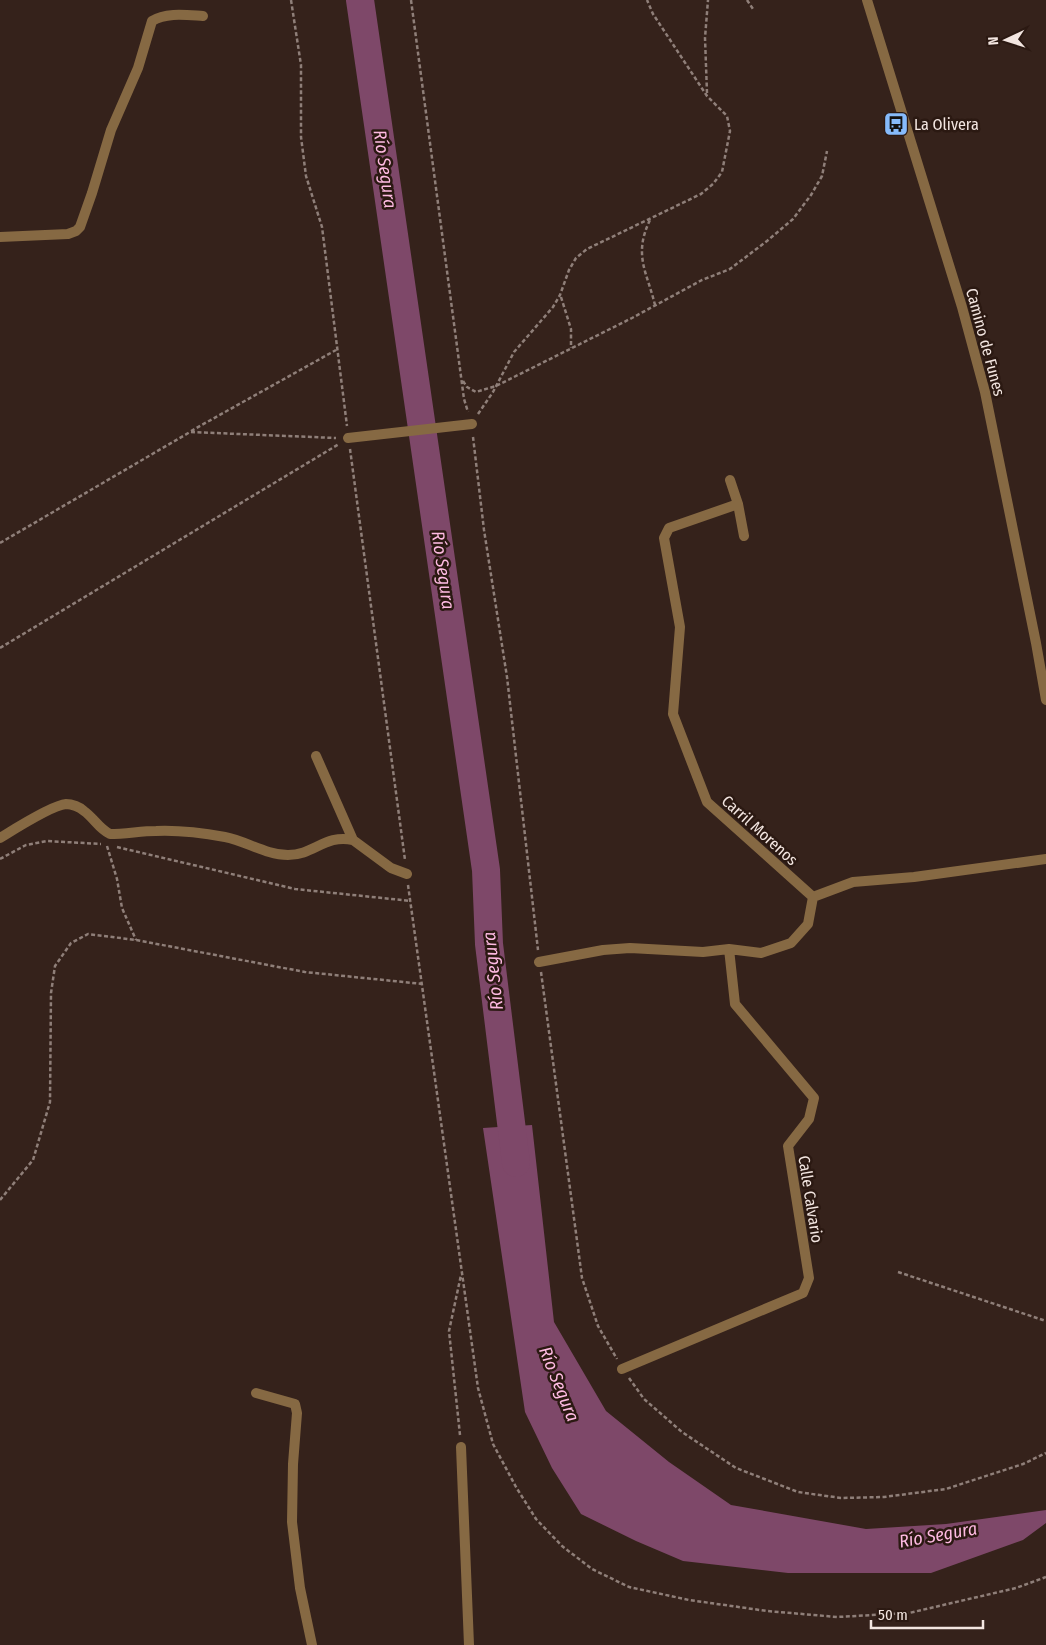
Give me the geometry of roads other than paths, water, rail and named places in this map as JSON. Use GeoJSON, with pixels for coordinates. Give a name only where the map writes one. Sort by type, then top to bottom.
{"type":"FeatureCollection","features":[{"type":"Feature","properties":{"kind":"street","name":"Camino de Funes"},"geometry":{"type":"LineString","coordinates":[[867,0],[962,307],[984,392],[1046,700]]}},
{"type":"Feature","properties":{"kind":"street"},"geometry":{"type":"LineString","coordinates":[[0,237],[43,236],[76,232],[80,227],[92,194],[111,130],[138,68],[152,22],[165,16],[183,14],[203,16]]}},
{"type":"Feature","properties":{"kind":"street"},"geometry":{"type":"LineString","coordinates":[[348,438],[472,424]]}},
{"type":"Feature","properties":{"kind":"street"},"geometry":{"type":"LineString","coordinates":[[730,480],[738,504],[744,536]]}},
{"type":"Feature","properties":{"kind":"street","name":"Carril Morenos"},"geometry":{"type":"LineString","coordinates":[[738,504],[669,528],[664,538],[680,627],[673,714],[706,802],[813,897]]}},
{"type":"Feature","properties":{"kind":"street"},"geometry":{"type":"LineString","coordinates":[[316,756],[353,840]]}},
{"type":"Feature","properties":{"kind":"street"},"geometry":{"type":"LineString","coordinates":[[0,838],[45,812],[65,804],[76,806],[85,811],[103,831],[110,834],[158,830],[194,832],[228,838],[286,855],[310,850],[335,838],[344,838],[353,840],[391,868],[407,874]]}},
{"type":"Feature","properties":{"kind":"street"},"geometry":{"type":"LineString","coordinates":[[540,962],[603,950],[630,948],[704,952],[729,949],[761,952],[791,944],[808,924],[813,897],[853,882],[914,877],[1046,859]]}},
{"type":"Feature","properties":{"kind":"street","name":"Calle Calvario"},"geometry":{"type":"LineString","coordinates":[[622,1368],[803,1293],[808,1278],[788,1146],[809,1119],[814,1098],[735,1004],[729,949]]}},
{"type":"Feature","properties":{"kind":"street"},"geometry":{"type":"LineString","coordinates":[[256,1393],[295,1404],[297,1413],[293,1464],[292,1522],[300,1588],[312,1645]]}},
{"type":"Feature","properties":{"kind":"street"},"geometry":{"type":"LineString","coordinates":[[461,1447],[469,1645]]}},
{"type":"Feature","properties":{"kind":"water"},"geometry":{"type":"Polygon","coordinates":[[[532,1125],[554,1322],[606,1411],[669,1462],[731,1505],[866,1529],[946,1524],[1046,1510],[1046,1523],[1023,1540],[931,1573],[788,1573],[683,1561],[636,1541],[581,1514],[552,1468],[525,1412],[483,1128],[532,1125]]]}},
{"type":"Feature","properties":{"kind":"waterway","name":"Río Segura"},"geometry":{"type":"LineString","coordinates":[[360,0],[486,870],[489,944],[516,1163]]}},
{"type":"Feature","properties":{"kind":"place","name":"La Olivera"},"geometry":{"type":"Point","coordinates":[896,124]}}]}
